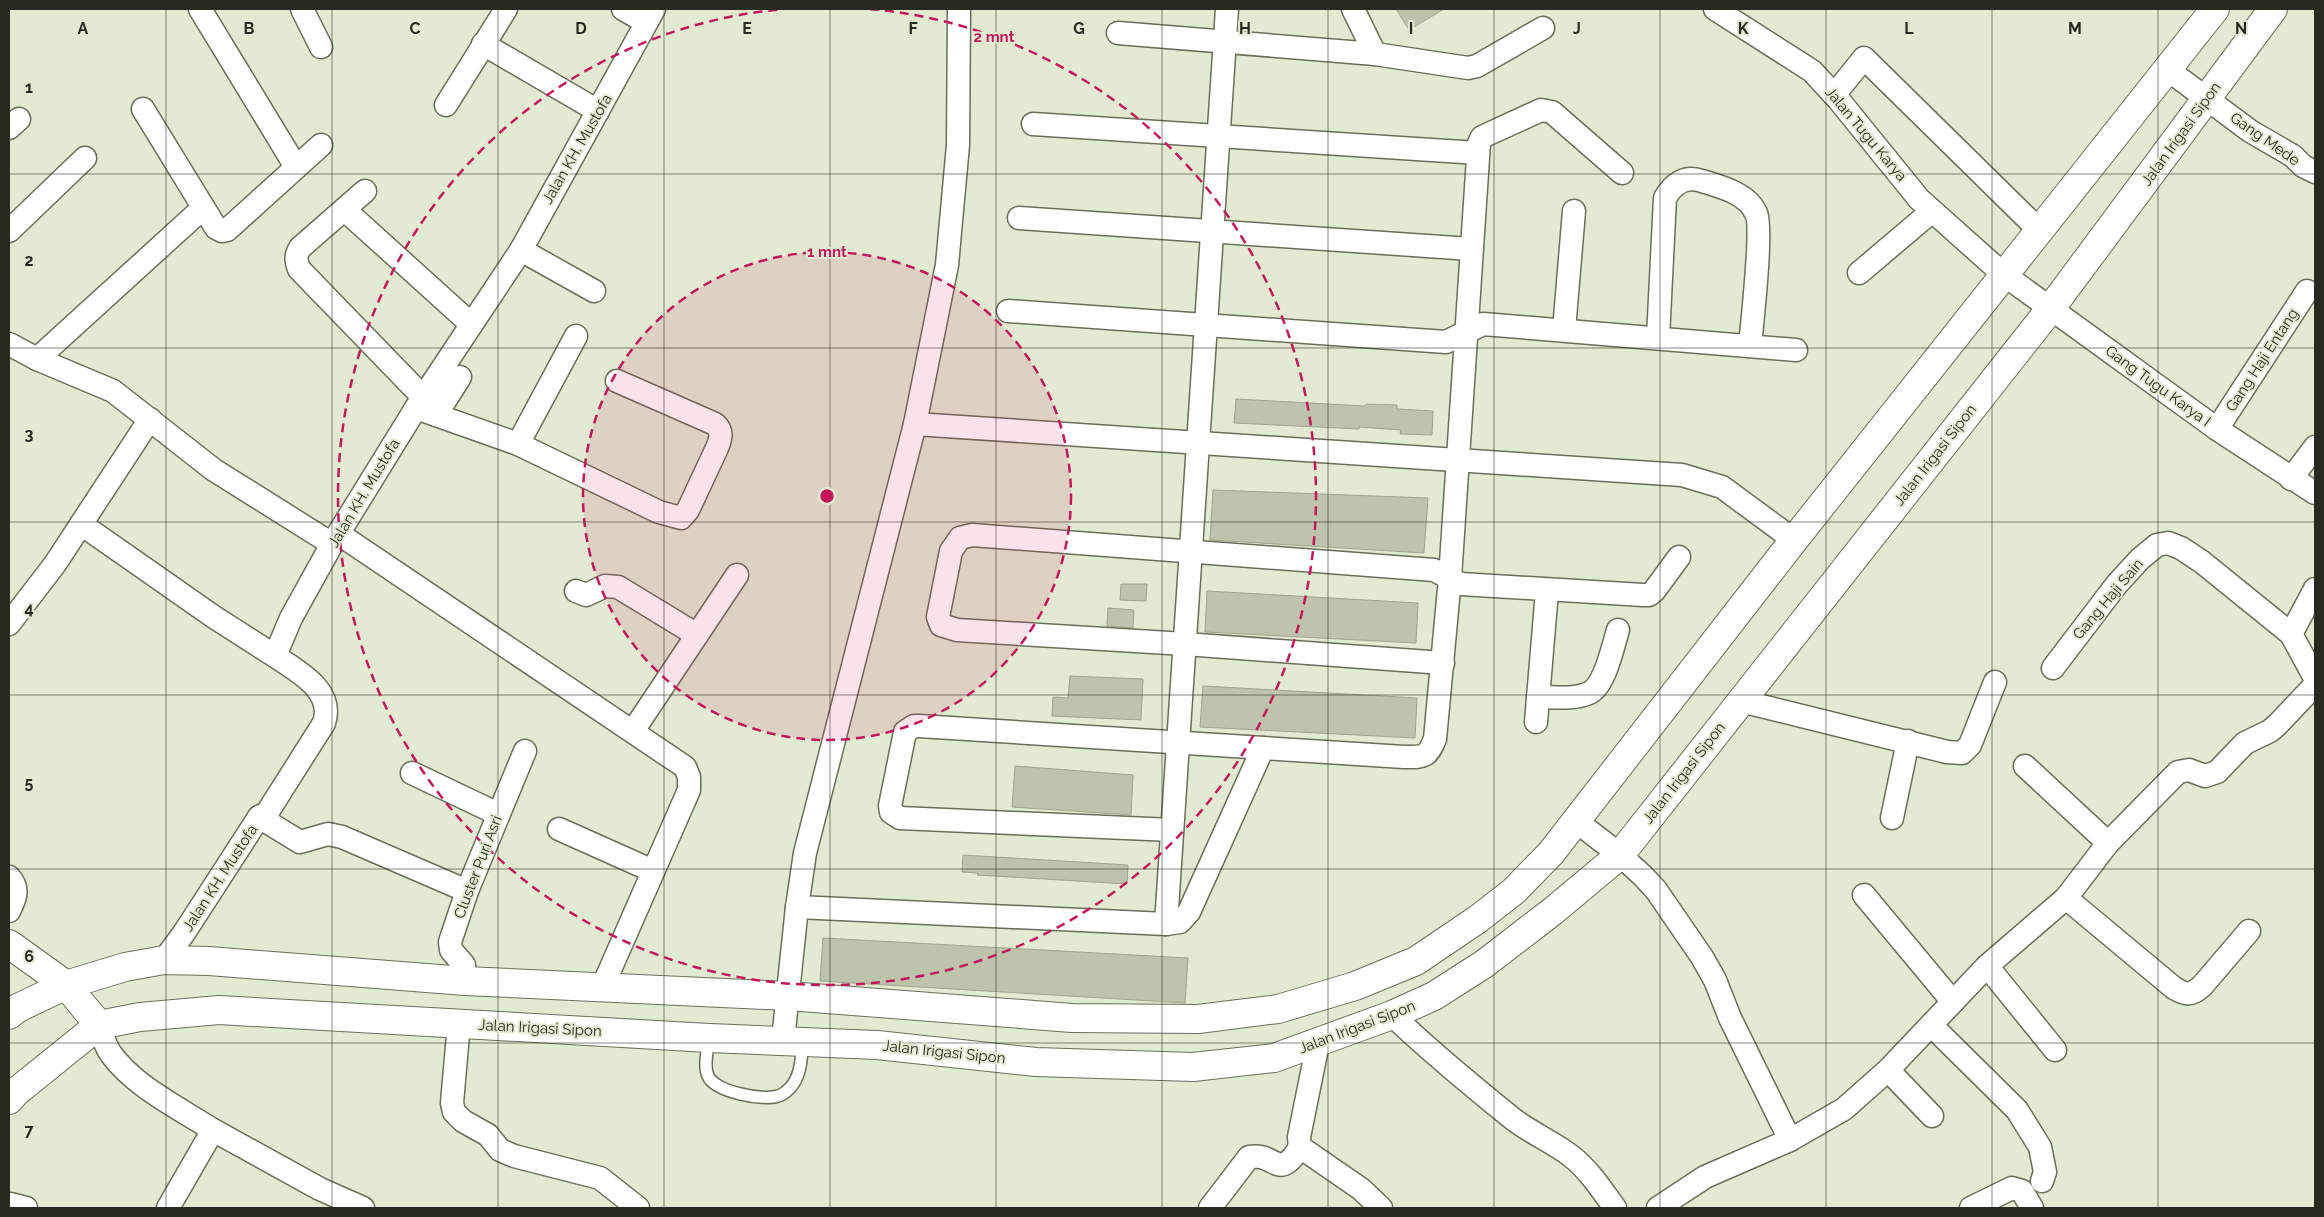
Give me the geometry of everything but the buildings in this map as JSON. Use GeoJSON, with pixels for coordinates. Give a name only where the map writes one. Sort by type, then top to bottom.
{"type":"FeatureCollection","features":[{"type":"Feature","properties":{"kind":"street"},"geometry":{"type":"LineString","coordinates":[[200,9],[296,167]]}},
{"type":"Feature","properties":{"kind":"street"},"geometry":{"type":"LineString","coordinates":[[302,9],[321,47]]}},
{"type":"Feature","properties":{"kind":"street"},"geometry":{"type":"LineString","coordinates":[[446,105],[506,9]]}},
{"type":"Feature","properties":{"kind":"street"},"geometry":{"type":"LineString","coordinates":[[623,9],[650,16]]}},
{"type":"Feature","properties":{"kind":"street"},"geometry":{"type":"LineString","coordinates":[[790,1038],[788,999],[797,907],[806,853],[915,424],[946,266],[953,213],[960,82],[959,9]]}},
{"type":"Feature","properties":{"kind":"street"},"geometry":{"type":"LineString","coordinates":[[1166,924],[1226,9]]}},
{"type":"Feature","properties":{"kind":"street"},"geometry":{"type":"LineString","coordinates":[[1353,9],[1375,54]]}},
{"type":"Feature","properties":{"kind":"street","name":"Jalan Tugu Karya"},"geometry":{"type":"LineString","coordinates":[[1715,9],[1812,71],[1834,95],[1918,199],[2007,277]]}},
{"type":"Feature","properties":{"kind":"street"},"geometry":{"type":"LineString","coordinates":[[9,1016],[18,1008],[68,987],[125,967],[164,960],[209,961],[465,981],[788,999],[1072,1018],[1198,1019],[1278,1009],[1355,986],[1417,963],[1514,891],[1578,823],[1794,540],[2007,277],[2039,230],[2172,73],[2215,9]]}},
{"type":"Feature","properties":{"kind":"street","name":"Jalan Irigasi Sipon"},"geometry":{"type":"LineString","coordinates":[[9,1100],[97,1023],[219,1010],[709,1038],[790,1038],[1036,1062],[1193,1067],[1274,1058],[1392,1015],[1433,994],[1492,959],[1553,912],[1618,853],[1740,701],[2047,306],[2202,94],[2273,9]]}},
{"type":"Feature","properties":{"kind":"street","name":"Jalan KH. Mustofa"},"geometry":{"type":"LineString","coordinates":[[164,960],[184,933],[260,817],[267,813],[327,715],[322,694],[317,686],[275,656],[292,618],[335,539],[425,407],[471,324],[521,250],[551,192],[650,16]]}},
{"type":"Feature","properties":{"kind":"street"},"geometry":{"type":"LineString","coordinates":[[1118,33],[1375,54],[1468,68],[1478,66],[1543,28]]}},
{"type":"Feature","properties":{"kind":"street"},"geometry":{"type":"LineString","coordinates":[[484,44],[598,111]]}},
{"type":"Feature","properties":{"kind":"street"},"geometry":{"type":"LineString","coordinates":[[1834,95],[1864,58],[2039,230]]}},
{"type":"Feature","properties":{"kind":"street","name":"Gang Mede"},"geometry":{"type":"LineString","coordinates":[[2172,73],[2250,131],[2293,156],[2303,166],[2315,172]]}},
{"type":"Feature","properties":{"kind":"street"},"geometry":{"type":"LineString","coordinates":[[143,109],[217,229],[227,230],[321,145]]}},
{"type":"Feature","properties":{"kind":"street"},"geometry":{"type":"LineString","coordinates":[[1172,830],[900,818],[891,812],[890,806],[903,737],[905,732],[914,726],[1404,757],[1424,756],[1429,753],[1435,739],[1450,578],[1479,143],[1482,137],[1541,110],[1546,110],[1552,112],[1622,173]]}},
{"type":"Feature","properties":{"kind":"street"},"geometry":{"type":"LineString","coordinates":[[1033,124],[1478,153]]}},
{"type":"Feature","properties":{"kind":"street"},"geometry":{"type":"LineString","coordinates":[[9,231],[85,158]]}},
{"type":"Feature","properties":{"kind":"street"},"geometry":{"type":"LineString","coordinates":[[1658,338],[1665,198],[1672,186],[1683,180],[1699,179],[1736,194],[1747,201],[1757,214],[1757,248],[1750,346]]}},
{"type":"Feature","properties":{"kind":"street"},"geometry":{"type":"LineString","coordinates":[[365,191],[346,211],[300,248],[296,257],[297,264],[299,269],[425,407],[518,444],[659,512],[681,518],[688,510],[717,448],[721,438],[720,428],[715,424],[617,381]]}},
{"type":"Feature","properties":{"kind":"street"},"geometry":{"type":"LineString","coordinates":[[37,360],[203,208]]}},
{"type":"Feature","properties":{"kind":"street"},"geometry":{"type":"LineString","coordinates":[[346,211],[471,324]]}},
{"type":"Feature","properties":{"kind":"street"},"geometry":{"type":"LineString","coordinates":[[1564,330],[1574,211]]}},
{"type":"Feature","properties":{"kind":"street"},"geometry":{"type":"LineString","coordinates":[[1859,272],[1931,212]]}},
{"type":"Feature","properties":{"kind":"street"},"geometry":{"type":"LineString","coordinates":[[1019,218],[1471,249]]}},
{"type":"Feature","properties":{"kind":"street"},"geometry":{"type":"LineString","coordinates":[[521,250],[594,291]]}},
{"type":"Feature","properties":{"kind":"street","name":"Gang Tugu Karya I"},"geometry":{"type":"LineString","coordinates":[[2007,277],[2217,429],[2315,493]]}},
{"type":"Feature","properties":{"kind":"street","name":"Gang Haji Entang"},"geometry":{"type":"LineString","coordinates":[[2217,429],[2307,291]]}},
{"type":"Feature","properties":{"kind":"street"},"geometry":{"type":"LineString","coordinates":[[1008,311],[1446,342],[1483,324],[1796,350]]}},
{"type":"Feature","properties":{"kind":"street"},"geometry":{"type":"LineString","coordinates":[[518,444],[576,336]]}},
{"type":"Feature","properties":{"kind":"street"},"geometry":{"type":"LineString","coordinates":[[9,344],[37,360],[114,391],[214,470],[335,539],[376,560],[685,767],[689,777],[689,790],[602,988]]}},
{"type":"Feature","properties":{"kind":"street"},"geometry":{"type":"LineString","coordinates":[[425,407],[460,377]]}},
{"type":"Feature","properties":{"kind":"street"},"geometry":{"type":"LineString","coordinates":[[9,624],[55,564],[150,419]]}},
{"type":"Feature","properties":{"kind":"street"},"geometry":{"type":"LineString","coordinates":[[915,424],[1682,475],[1706,480],[1722,487],[1794,540]]}},
{"type":"Feature","properties":{"kind":"street"},"geometry":{"type":"LineString","coordinates":[[2291,479],[2315,447]]}},
{"type":"Feature","properties":{"kind":"street"},"geometry":{"type":"LineString","coordinates":[[81,524],[214,617],[275,656]]}},
{"type":"Feature","properties":{"kind":"street"},"geometry":{"type":"LineString","coordinates":[[1443,663],[957,630],[942,625],[938,618],[951,551],[954,544],[965,536],[1434,570],[1461,584],[1546,591],[1649,595],[1679,557]]}},
{"type":"Feature","properties":{"kind":"street","name":"Gang Haji Sain"},"geometry":{"type":"LineString","coordinates":[[2053,668],[2117,584],[2140,558],[2157,545],[2168,543],[2181,548],[2202,562],[2291,634]]}},
{"type":"Feature","properties":{"kind":"street"},"geometry":{"type":"LineString","coordinates":[[633,731],[737,575]]}},
{"type":"Feature","properties":{"kind":"street"},"geometry":{"type":"LineString","coordinates":[[576,591],[586,595],[605,586],[618,587],[697,635]]}},
{"type":"Feature","properties":{"kind":"street"},"geometry":{"type":"LineString","coordinates":[[2315,589],[2291,634],[2315,678]]}},
{"type":"Feature","properties":{"kind":"street"},"geometry":{"type":"LineString","coordinates":[[1536,722],[1546,591]]}},
{"type":"Feature","properties":{"kind":"street"},"geometry":{"type":"LineString","coordinates":[[1538,697],[1571,697],[1589,694],[1594,690],[1604,674],[1618,630]]}},
{"type":"Feature","properties":{"kind":"street"},"geometry":{"type":"LineString","coordinates":[[1740,701],[1962,753],[1970,745],[1996,682]]}},
{"type":"Feature","properties":{"kind":"street"},"geometry":{"type":"LineString","coordinates":[[1658,1208],[1704,1177],[1790,1140],[1844,1109],[1888,1070],[1987,966],[2066,898],[2108,843],[2178,772],[2189,770],[2198,774],[2212,775],[2245,743],[2270,731],[2315,685]]}},
{"type":"Feature","properties":{"kind":"street"},"geometry":{"type":"LineString","coordinates":[[1892,818],[1908,741]]}},
{"type":"Feature","properties":{"kind":"street"},"geometry":{"type":"LineString","coordinates":[[797,907],[1166,924],[1180,922],[1189,912],[1263,748]]}},
{"type":"Feature","properties":{"kind":"street","name":"Cluster Puri Asri"},"geometry":{"type":"LineString","coordinates":[[465,981],[464,965],[453,954],[450,947],[467,891],[525,752]]}},
{"type":"Feature","properties":{"kind":"street"},"geometry":{"type":"LineString","coordinates":[[2025,766],[2108,843]]}},
{"type":"Feature","properties":{"kind":"street"},"geometry":{"type":"LineString","coordinates":[[412,773],[498,814]]}},
{"type":"Feature","properties":{"kind":"street"},"geometry":{"type":"LineString","coordinates":[[260,817],[300,842],[328,834],[342,837],[467,891]]}},
{"type":"Feature","properties":{"kind":"street"},"geometry":{"type":"LineString","coordinates":[[1578,823],[1618,853],[1656,890],[1702,957],[1715,980],[1730,1018],[1790,1140]]}},
{"type":"Feature","properties":{"kind":"street"},"geometry":{"type":"LineString","coordinates":[[559,828],[653,871]]}},
{"type":"Feature","properties":{"kind":"street"},"geometry":{"type":"LineString","coordinates":[[9,877],[15,885],[16,893],[9,911]]}},
{"type":"Feature","properties":{"kind":"street"},"geometry":{"type":"LineString","coordinates":[[1864,895],[1952,1002]]}},
{"type":"Feature","properties":{"kind":"street"},"geometry":{"type":"LineString","coordinates":[[2066,898],[2174,988],[2186,995],[2194,993],[2202,986],[2249,931]]}},
{"type":"Feature","properties":{"kind":"street"},"geometry":{"type":"LineString","coordinates":[[9,944],[68,987],[97,1023],[110,1052],[121,1065],[156,1094],[213,1130],[320,1189],[363,1208]]}},
{"type":"Feature","properties":{"kind":"street"},"geometry":{"type":"LineString","coordinates":[[1417,963],[1433,994]]}},
{"type":"Feature","properties":{"kind":"street"},"geometry":{"type":"LineString","coordinates":[[1987,966],[2055,1050]]}},
{"type":"Feature","properties":{"kind":"street"},"geometry":{"type":"LineString","coordinates":[[465,981],[459,1023],[452,1103],[454,1112],[463,1121],[488,1136],[500,1150],[514,1156],[600,1178],[638,1208]]}},
{"type":"Feature","properties":{"kind":"street"},"geometry":{"type":"LineString","coordinates":[[1392,1015],[1433,1053],[1514,1119],[1572,1157],[1596,1182],[1615,1208]]}},
{"type":"Feature","properties":{"kind":"street"},"geometry":{"type":"LineString","coordinates":[[1931,1025],[2017,1110],[2040,1147],[2045,1172],[2042,1181]]}},
{"type":"Feature","properties":{"kind":"street"},"geometry":{"type":"LineString","coordinates":[[1210,1208],[1249,1157],[1258,1157],[1286,1165],[1291,1162],[1300,1147],[1299,1137],[1318,1043]]}},
{"type":"Feature","properties":{"kind":"street"},"geometry":{"type":"LineString","coordinates":[[1888,1070],[1932,1116]]}},
{"type":"Feature","properties":{"kind":"street"},"geometry":{"type":"LineString","coordinates":[[168,1208],[213,1130]]}},
{"type":"Feature","properties":{"kind":"street"},"geometry":{"type":"LineString","coordinates":[[1300,1147],[1361,1189],[1381,1208]]}},
{"type":"Feature","properties":{"kind":"street"},"geometry":{"type":"LineString","coordinates":[[1971,1208],[2012,1188],[2022,1191],[2032,1208]]}},
{"type":"Feature","properties":{"kind":"lane"},"geometry":{"type":"LineString","coordinates":[[709,1038],[706,1066],[712,1081],[719,1087],[770,1098],[780,1096],[797,1080],[800,1069],[790,1038]]}}]}
